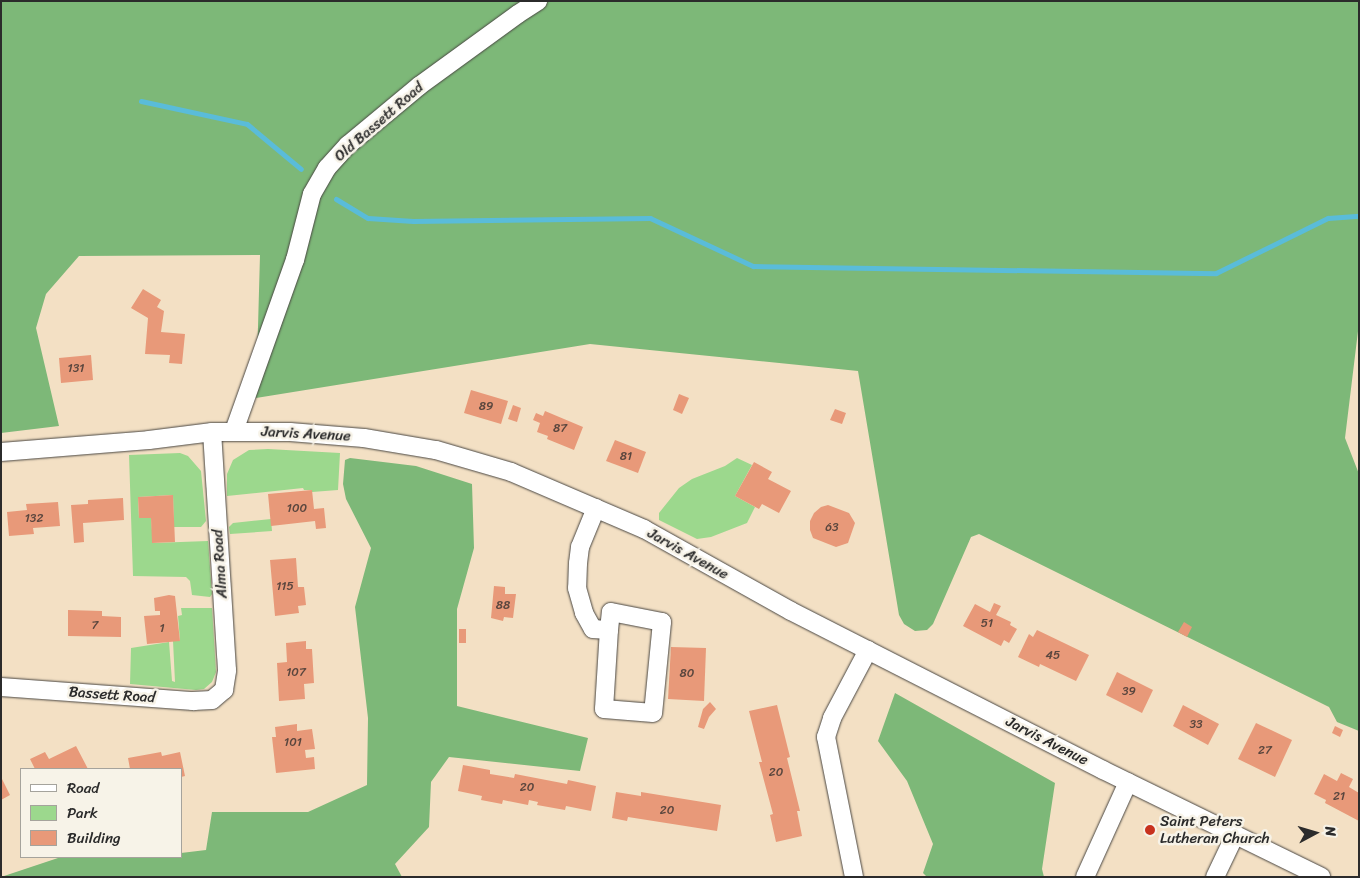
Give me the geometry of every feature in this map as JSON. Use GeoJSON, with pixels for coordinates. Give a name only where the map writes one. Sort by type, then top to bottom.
{"type":"FeatureCollection","features":[{"type":"Feature","properties":{"kind":"street","name":"Old Bassett Road"},"geometry":{"type":"LineString","coordinates":[[234,431],[295,260],[312,194],[326,168],[348,145],[420,86],[538,1]]}},
{"type":"Feature","properties":{"kind":"street","name":"Jarvis Avenue"},"geometry":{"type":"LineString","coordinates":[[1,452],[149,440],[212,432],[332,434],[436,450],[510,472],[644,529],[791,611],[1128,782],[1321,877]]}},
{"type":"Feature","properties":{"kind":"street","name":"Alma Road"},"geometry":{"type":"LineString","coordinates":[[212,432],[227,670],[226,686],[221,694]]}},
{"type":"Feature","properties":{"kind":"street"},"geometry":{"type":"LineString","coordinates":[[596,508],[580,547],[578,588],[584,612],[593,629],[608,630]]}},
{"type":"Feature","properties":{"kind":"street"},"geometry":{"type":"LineString","coordinates":[[611,612],[662,622],[653,713],[604,709],[608,630],[611,612]]}},
{"type":"Feature","properties":{"kind":"street"},"geometry":{"type":"LineString","coordinates":[[854,877],[826,737],[832,718],[868,650]]}},
{"type":"Feature","properties":{"kind":"street","name":"Bassett Road"},"geometry":{"type":"LineString","coordinates":[[1,687],[193,701],[212,700],[221,694]]}},
{"type":"Feature","properties":{"kind":"street"},"geometry":{"type":"LineString","coordinates":[[1085,877],[1128,782]]}},
{"type":"Feature","properties":{"kind":"street"},"geometry":{"type":"LineString","coordinates":[[1214,877],[1235,834]]}},
{"type":"Feature","properties":{"kind":"green space"},"geometry":{"type":"Polygon","coordinates":[[[1,1],[1359,1],[1359,323],[1345,438],[1359,474],[1359,731],[1337,722],[1329,707],[979,534],[971,537],[933,624],[927,630],[915,631],[904,624],[899,615],[858,371],[590,344],[256,398],[260,255],[79,256],[46,294],[36,328],[59,426],[1,433],[1,1]]]}},
{"type":"Feature","properties":{"kind":"green space"},"geometry":{"type":"Polygon","coordinates":[[[268,449],[340,453],[338,490],[312,492],[312,490],[304,490],[303,488],[227,496],[227,474],[233,460],[249,450],[268,449]]]}},
{"type":"Feature","properties":{"kind":"green space"},"geometry":{"type":"Polygon","coordinates":[[[180,453],[188,456],[201,471],[206,521],[201,527],[174,527],[173,495],[138,497],[139,518],[151,518],[153,543],[208,541],[212,594],[210,597],[192,595],[190,581],[186,577],[133,576],[129,455],[180,453]]]}},
{"type":"Feature","properties":{"kind":"green space"},"geometry":{"type":"Polygon","coordinates":[[[350,458],[416,466],[472,484],[474,548],[457,609],[457,706],[588,738],[580,771],[449,757],[431,782],[429,827],[395,864],[402,877],[1,877],[58,858],[182,858],[182,853],[206,850],[212,812],[308,812],[367,785],[368,718],[355,607],[371,548],[346,499],[343,484],[345,460],[350,458]]]}},
{"type":"Feature","properties":{"kind":"green space"},"geometry":{"type":"Polygon","coordinates":[[[737,458],[752,465],[735,496],[755,507],[747,523],[711,537],[697,539],[659,520],[659,513],[679,488],[692,479],[725,466],[737,458]]]}},
{"type":"Feature","properties":{"kind":"green space"},"geometry":{"type":"Polygon","coordinates":[[[271,519],[272,531],[230,534],[229,527],[233,523],[271,519]]]}},
{"type":"Feature","properties":{"kind":"green space"},"geometry":{"type":"Polygon","coordinates":[[[181,608],[212,608],[216,672],[212,682],[204,689],[196,690],[130,684],[131,648],[169,642],[172,681],[175,682],[173,641],[180,641],[178,616],[182,615],[181,608]]]}},
{"type":"Feature","properties":{"kind":"green space"},"geometry":{"type":"Polygon","coordinates":[[[895,693],[1055,783],[1042,869],[1044,877],[927,877],[923,873],[933,844],[907,781],[878,741],[895,693]]]}},
{"type":"Feature","properties":{"kind":"building"},"geometry":{"type":"Polygon","coordinates":[[[143,289],[161,300],[157,307],[164,311],[161,332],[185,334],[182,364],[169,363],[170,355],[145,354],[148,318],[131,308],[143,289]]]}},
{"type":"Feature","properties":{"kind":"building"},"geometry":{"type":"Polygon","coordinates":[[[91,355],[93,380],[61,383],[59,358],[91,355]]]}},
{"type":"Feature","properties":{"kind":"building"},"geometry":{"type":"Polygon","coordinates":[[[471,390],[508,401],[501,424],[464,413],[471,390]]]}},
{"type":"Feature","properties":{"kind":"building"},"geometry":{"type":"Polygon","coordinates":[[[679,394],[689,398],[682,414],[673,410],[679,394]]]}},
{"type":"Feature","properties":{"kind":"building"},"geometry":{"type":"Polygon","coordinates":[[[513,405],[521,408],[517,422],[508,419],[513,405]]]}},
{"type":"Feature","properties":{"kind":"building"},"geometry":{"type":"Polygon","coordinates":[[[835,409],[846,413],[842,424],[830,420],[835,409]]]}},
{"type":"Feature","properties":{"kind":"building"},"geometry":{"type":"Polygon","coordinates":[[[545,411],[583,427],[574,450],[547,439],[548,436],[537,432],[540,423],[533,420],[536,413],[543,416],[545,411]]]}},
{"type":"Feature","properties":{"kind":"building"},"geometry":{"type":"Polygon","coordinates":[[[615,440],[646,452],[638,473],[606,461],[615,440]]]}},
{"type":"Feature","properties":{"kind":"building"},"geometry":{"type":"Polygon","coordinates":[[[754,462],[772,472],[768,479],[791,491],[779,513],[762,504],[759,509],[735,496],[754,462]]]}},
{"type":"Feature","properties":{"kind":"building"},"geometry":{"type":"Polygon","coordinates":[[[312,490],[314,509],[324,508],[326,528],[316,529],[315,521],[271,526],[268,494],[312,490]]]}},
{"type":"Feature","properties":{"kind":"building"},"geometry":{"type":"Polygon","coordinates":[[[173,495],[175,542],[152,543],[151,518],[139,518],[138,497],[173,495]]]}},
{"type":"Feature","properties":{"kind":"building"},"geometry":{"type":"Polygon","coordinates":[[[123,498],[124,520],[83,523],[84,542],[74,543],[71,505],[88,504],[88,500],[123,498]]]}},
{"type":"Feature","properties":{"kind":"building"},"geometry":{"type":"Polygon","coordinates":[[[58,502],[60,526],[33,528],[34,534],[9,536],[7,512],[27,510],[26,504],[58,502]]]}},
{"type":"Feature","properties":{"kind":"building"},"geometry":{"type":"Polygon","coordinates":[[[828,505],[849,513],[855,523],[848,543],[836,547],[813,538],[810,530],[810,521],[814,513],[821,507],[828,505]]]}},
{"type":"Feature","properties":{"kind":"building"},"geometry":{"type":"Polygon","coordinates":[[[296,558],[298,587],[304,587],[306,605],[298,606],[299,613],[275,616],[270,560],[296,558]]]}},
{"type":"Feature","properties":{"kind":"building"},"geometry":{"type":"Polygon","coordinates":[[[494,586],[505,587],[505,594],[516,594],[513,618],[504,617],[503,621],[491,618],[494,586]]]}},
{"type":"Feature","properties":{"kind":"building"},"geometry":{"type":"Polygon","coordinates":[[[169,595],[175,596],[180,641],[147,644],[144,616],[160,615],[160,611],[155,611],[154,598],[169,595]]]}},
{"type":"Feature","properties":{"kind":"building"},"geometry":{"type":"Polygon","coordinates":[[[994,603],[1001,606],[996,615],[1011,622],[1010,625],[1017,629],[1009,643],[1004,640],[1001,646],[963,626],[975,604],[990,612],[994,603]]]}},
{"type":"Feature","properties":{"kind":"building"},"geometry":{"type":"Polygon","coordinates":[[[68,610],[102,611],[102,616],[121,617],[121,637],[68,636],[68,610]]]}},
{"type":"Feature","properties":{"kind":"building"},"geometry":{"type":"Polygon","coordinates":[[[1184,622],[1192,627],[1187,637],[1178,632],[1184,622]]]}},
{"type":"Feature","properties":{"kind":"building"},"geometry":{"type":"Polygon","coordinates":[[[459,629],[466,629],[466,643],[459,643],[459,629]]]}},
{"type":"Feature","properties":{"kind":"building"},"geometry":{"type":"Polygon","coordinates":[[[1037,630],[1089,655],[1076,681],[1040,664],[1039,667],[1018,657],[1029,634],[1033,637],[1037,630]]]}},
{"type":"Feature","properties":{"kind":"building"},"geometry":{"type":"Polygon","coordinates":[[[306,641],[306,649],[312,649],[314,683],[304,684],[305,699],[279,701],[277,663],[287,662],[286,643],[306,641]]]}},
{"type":"Feature","properties":{"kind":"building"},"geometry":{"type":"Polygon","coordinates":[[[671,647],[706,648],[704,701],[668,699],[671,647]]]}},
{"type":"Feature","properties":{"kind":"building"},"geometry":{"type":"Polygon","coordinates":[[[1117,672],[1153,690],[1142,713],[1106,695],[1117,672]]]}},
{"type":"Feature","properties":{"kind":"building"},"geometry":{"type":"Polygon","coordinates":[[[710,702],[716,709],[709,717],[704,729],[698,727],[703,709],[710,702]]]}},
{"type":"Feature","properties":{"kind":"building"},"geometry":{"type":"Polygon","coordinates":[[[777,705],[790,757],[787,758],[800,811],[797,811],[802,836],[776,842],[770,815],[773,814],[759,762],[762,762],[749,711],[777,705]]]}},
{"type":"Feature","properties":{"kind":"building"},"geometry":{"type":"Polygon","coordinates":[[[1183,705],[1219,724],[1208,745],[1173,726],[1183,705]]]}},
{"type":"Feature","properties":{"kind":"building"},"geometry":{"type":"Polygon","coordinates":[[[1256,723],[1292,740],[1275,777],[1238,759],[1256,723]]]}},
{"type":"Feature","properties":{"kind":"building"},"geometry":{"type":"Polygon","coordinates":[[[297,724],[297,731],[312,729],[315,749],[305,750],[306,758],[314,757],[315,769],[276,773],[272,737],[276,737],[275,727],[297,724]]]}},
{"type":"Feature","properties":{"kind":"building"},"geometry":{"type":"Polygon","coordinates":[[[1335,726],[1343,730],[1340,737],[1332,733],[1335,726]]]}},
{"type":"Feature","properties":{"kind":"building"},"geometry":{"type":"Polygon","coordinates":[[[76,746],[87,768],[34,768],[30,759],[45,752],[49,759],[76,746]]]}},
{"type":"Feature","properties":{"kind":"building"},"geometry":{"type":"Polygon","coordinates":[[[161,752],[162,756],[180,752],[185,776],[182,777],[182,768],[130,768],[128,758],[161,752]]]}},
{"type":"Feature","properties":{"kind":"building"},"geometry":{"type":"Polygon","coordinates":[[[463,765],[490,770],[490,774],[514,778],[515,774],[567,784],[568,780],[596,786],[591,811],[566,806],[565,810],[537,805],[538,802],[529,800],[528,805],[503,800],[502,804],[481,800],[482,796],[458,791],[463,765]]]}},
{"type":"Feature","properties":{"kind":"building"},"geometry":{"type":"Polygon","coordinates":[[[1341,773],[1353,779],[1349,787],[1359,793],[1359,821],[1325,803],[1326,800],[1314,794],[1324,774],[1337,781],[1341,773]]]}},
{"type":"Feature","properties":{"kind":"building"},"geometry":{"type":"Polygon","coordinates":[[[1,777],[10,795],[1,800],[1,777]]]}},
{"type":"Feature","properties":{"kind":"building"},"geometry":{"type":"Polygon","coordinates":[[[616,792],[641,796],[641,792],[721,805],[717,831],[628,817],[627,821],[612,818],[616,792]]]}},
{"type":"Feature","properties":{"kind":"waterway"},"geometry":{"type":"LineString","coordinates":[[141,101],[247,124],[301,169]]}},
{"type":"Feature","properties":{"kind":"waterway"},"geometry":{"type":"LineString","coordinates":[[336,199],[368,218],[413,221],[650,218],[753,266],[1216,273],[1328,218],[1359,216]]}},
{"type":"Feature","properties":{"kind":"place","name":"Saint Peters Lutheran Church"},"geometry":{"type":"Point","coordinates":[1150,830]}}]}
